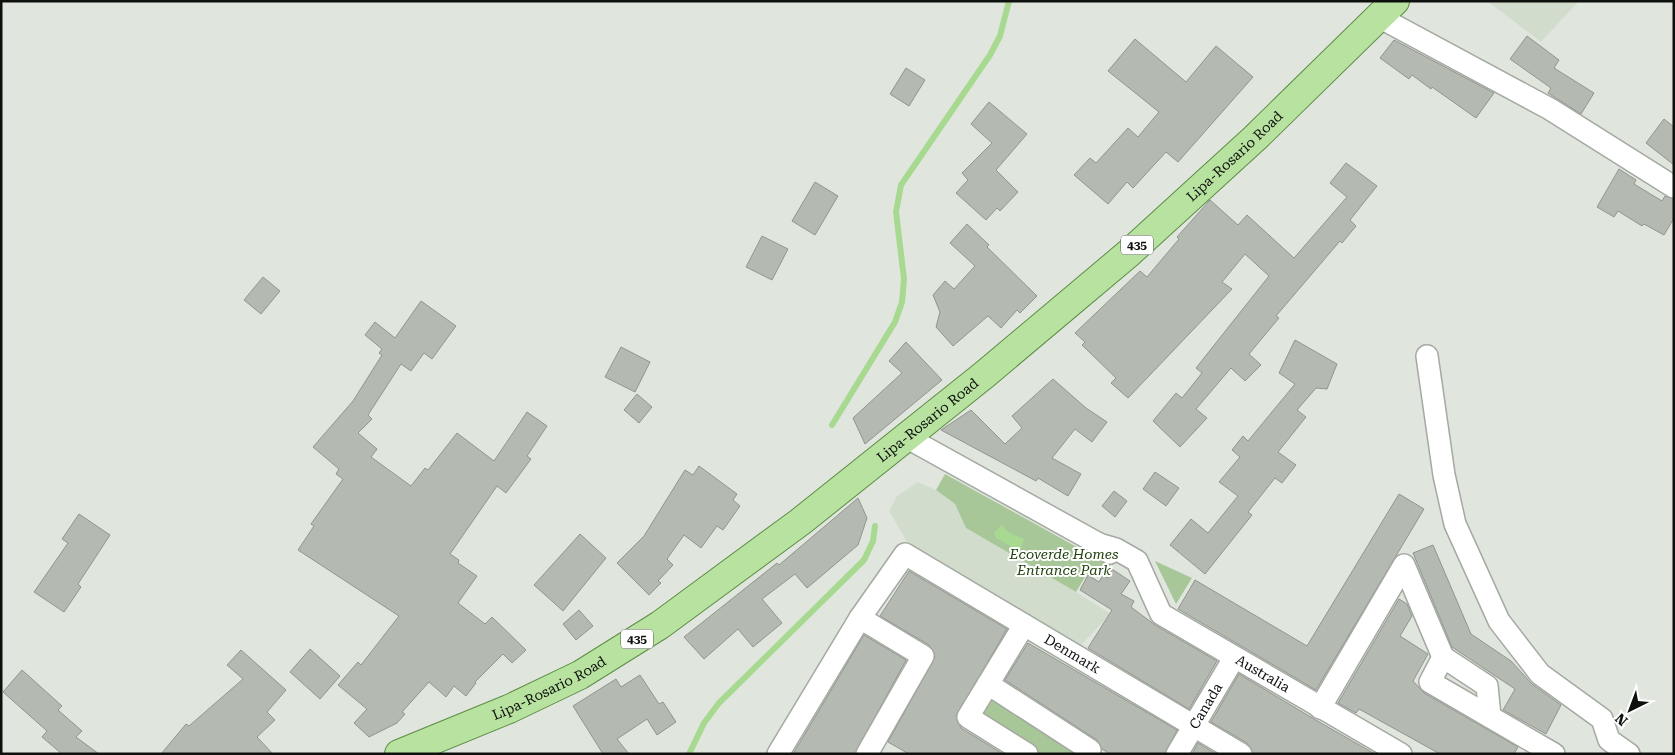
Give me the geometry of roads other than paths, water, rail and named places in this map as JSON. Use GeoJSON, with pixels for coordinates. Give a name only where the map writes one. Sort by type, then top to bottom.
{"type":"FeatureCollection","features":[{"type":"Feature","properties":{"kind":"main road","name":"Lipa-Rosario Road"},"geometry":{"type":"LineString","coordinates":[[399,754],[509,709],[580,675],[660,625],[800,522],[984,374],[1129,253],[1255,138],[1387,9]]}},
{"type":"Feature","properties":{"kind":"street"},"geometry":{"type":"LineString","coordinates":[[1387,9],[1674,187]]}},
{"type":"Feature","properties":{"kind":"street"},"geometry":{"type":"LineString","coordinates":[[1427,356],[1444,475],[1455,524],[1499,621],[1540,674],[1602,719],[1609,740],[1629,754]]}},
{"type":"Feature","properties":{"kind":"street","name":"Australia"},"geometry":{"type":"LineString","coordinates":[[906,437],[1099,544],[1128,555],[1137,561],[1161,614],[1401,754]]}},
{"type":"Feature","properties":{"kind":"street","name":"Denmark"},"geometry":{"type":"LineString","coordinates":[[860,618],[905,554],[1241,754]]}},
{"type":"Feature","properties":{"kind":"street"},"geometry":{"type":"LineString","coordinates":[[1320,708],[1404,565],[1443,657],[1487,686],[1490,716],[1554,754]]}},
{"type":"Feature","properties":{"kind":"street"},"geometry":{"type":"LineString","coordinates":[[778,754],[860,618],[923,656],[875,751]]}},
{"type":"Feature","properties":{"kind":"street"},"geometry":{"type":"LineString","coordinates":[[1024,625],[968,717],[1027,754]]}},
{"type":"Feature","properties":{"kind":"street","name":"Canada"},"geometry":{"type":"LineString","coordinates":[[1176,754],[1234,658]]}},
{"type":"Feature","properties":{"kind":"street"},"geometry":{"type":"LineString","coordinates":[[988,684],[1090,750],[1088,754]]}},
{"type":"Feature","properties":{"kind":"waterway"},"geometry":{"type":"LineString","coordinates":[[832,425],[895,322],[902,302],[904,279],[896,212],[901,185],[990,55],[1000,36],[1009,1]]}},
{"type":"Feature","properties":{"kind":"waterway"},"geometry":{"type":"LineString","coordinates":[[689,754],[704,723],[719,703],[864,560],[873,541],[875,526]]}},
{"type":"Feature","properties":{"kind":"park label","name":"Ecoverde Homes Entrance Park"},"geometry":{"type":"Point","coordinates":[1064,562]}}]}
